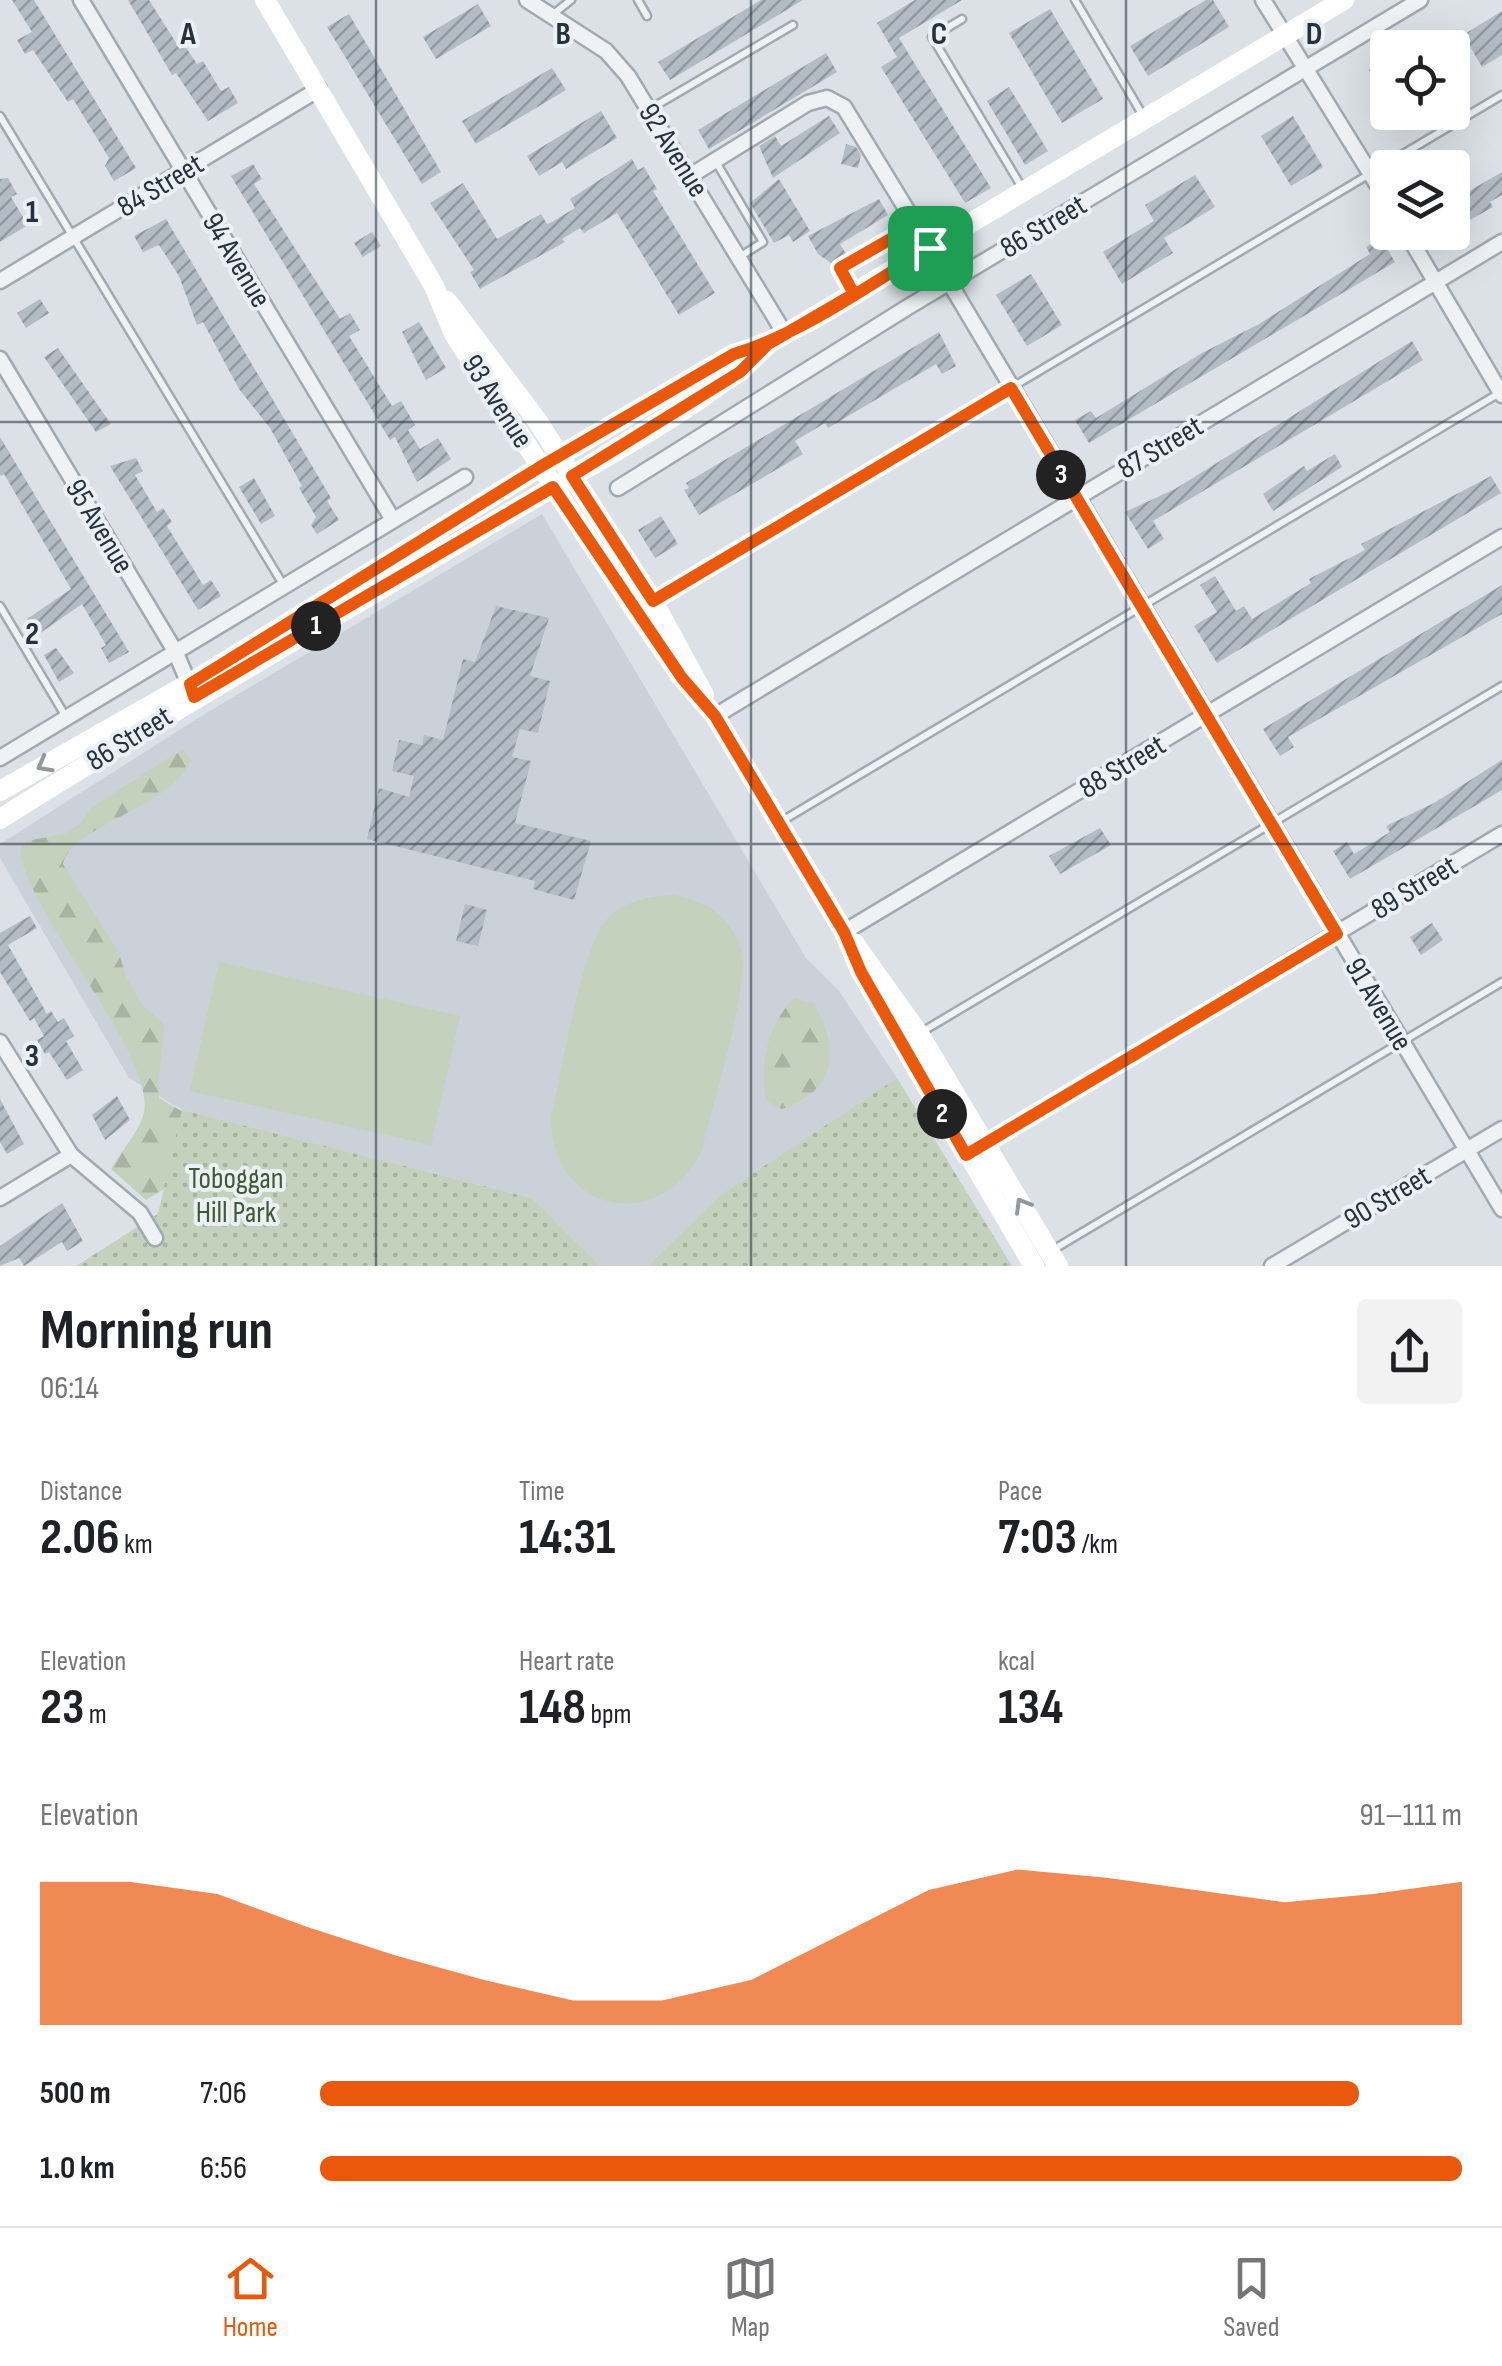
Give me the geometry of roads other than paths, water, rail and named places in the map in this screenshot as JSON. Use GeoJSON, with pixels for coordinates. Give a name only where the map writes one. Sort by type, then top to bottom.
{"type":"FeatureCollection","features":[{"type":"Feature","properties":{"kind":"main road","name":"93 Avenue"},"geometry":{"type":"LineString","coordinates":[[265,0],[434,286],[560,456],[695,670],[712,711],[844,932],[861,972],[966,1155],[1048,1261]]}},
{"type":"Feature","properties":{"kind":"main road","name":"86 Street"},"geometry":{"type":"LineString","coordinates":[[0,819],[192,690],[540,467],[734,354],[777,339],[1344,0]]}},
{"type":"Feature","properties":{"kind":"main road","name":"93 Avenue"},"geometry":{"type":"LineString","coordinates":[[434,286],[454,334],[553,487],[682,678],[712,711]]}},
{"type":"Feature","properties":{"kind":"main road","name":"86 Street"},"geometry":{"type":"LineString","coordinates":[[0,791],[192,690],[572,476],[740,372],[777,339]]}},
{"type":"Feature","properties":{"kind":"main road","name":"93 Avenue"},"geometry":{"type":"LineString","coordinates":[[844,932],[874,964],[919,1034],[986,1143],[1048,1261]]}},
{"type":"Feature","properties":{"kind":"street","name":"94 Avenue"},"geometry":{"type":"LineString","coordinates":[[80,0],[393,520]]}},
{"type":"Feature","properties":{"kind":"street","name":"92 Avenue"},"geometry":{"type":"LineString","coordinates":[[526,0],[617,62],[741,256],[777,339]]}},
{"type":"Feature","properties":{"kind":"street"},"geometry":{"type":"LineString","coordinates":[[1263,0],[1370,174]]}},
{"type":"Feature","properties":{"kind":"street","name":"86 Street"},"geometry":{"type":"LineString","coordinates":[[618,488],[949,282],[1420,0]]}},
{"type":"Feature","properties":{"kind":"street","name":"84 Street"},"geometry":{"type":"LineString","coordinates":[[0,281],[319,89]]}},
{"type":"Feature","properties":{"kind":"street"},"geometry":{"type":"LineString","coordinates":[[690,176],[808,103],[828,98],[844,107],[930,248]]}},
{"type":"Feature","properties":{"kind":"street","name":"87 Street"},"geometry":{"type":"LineString","coordinates":[[712,711],[1502,242]]}},
{"type":"Feature","properties":{"kind":"street"},"geometry":{"type":"LineString","coordinates":[[1416,250],[1502,393]]}},
{"type":"Feature","properties":{"kind":"street","name":"91 Avenue"},"geometry":{"type":"LineString","coordinates":[[949,282],[1139,608],[1502,1209]]}},
{"type":"Feature","properties":{"kind":"street","name":"95 Avenue"},"geometry":{"type":"LineString","coordinates":[[0,359],[175,652],[192,690]]}},
{"type":"Feature","properties":{"kind":"street","name":"86 Street"},"geometry":{"type":"LineString","coordinates":[[0,758],[465,477]]}},
{"type":"Feature","properties":{"kind":"street","name":"88 Street"},"geometry":{"type":"LineString","coordinates":[[844,932],[1502,537]]}},
{"type":"Feature","properties":{"kind":"street","name":"89 Street"},"geometry":{"type":"LineString","coordinates":[[966,1155],[1502,834]]}},
{"type":"Feature","properties":{"kind":"street"},"geometry":{"type":"LineString","coordinates":[[0,1042],[71,1155],[140,1213],[155,1238]]}},
{"type":"Feature","properties":{"kind":"street","name":"90 Street"},"geometry":{"type":"LineString","coordinates":[[1272,1266],[1502,1128]]}},
{"type":"Feature","properties":{"kind":"street"},"geometry":{"type":"LineString","coordinates":[[0,1198],[71,1155]]}},
{"type":"Feature","properties":{"kind":"lane"},"geometry":{"type":"LineString","coordinates":[[550,16],[571,0]]}},
{"type":"Feature","properties":{"kind":"lane"},"geometry":{"type":"LineString","coordinates":[[638,0],[646,16]]}},
{"type":"Feature","properties":{"kind":"lane"},"geometry":{"type":"LineString","coordinates":[[1075,0],[1145,119]]}},
{"type":"Feature","properties":{"kind":"lane"},"geometry":{"type":"LineString","coordinates":[[962,18],[932,37],[1025,192]]}},
{"type":"Feature","properties":{"kind":"lane"},"geometry":{"type":"LineString","coordinates":[[649,110],[793,24]]}},
{"type":"Feature","properties":{"kind":"lane"},"geometry":{"type":"LineString","coordinates":[[1410,150],[1502,94]]}},
{"type":"Feature","properties":{"kind":"lane"},"geometry":{"type":"LineString","coordinates":[[0,116],[284,587]]}},
{"type":"Feature","properties":{"kind":"lane"},"geometry":{"type":"LineString","coordinates":[[716,161],[764,242],[741,256]]}},
{"type":"Feature","properties":{"kind":"lane"},"geometry":{"type":"LineString","coordinates":[[653,601],[1370,174]]}},
{"type":"Feature","properties":{"kind":"lane"},"geometry":{"type":"LineString","coordinates":[[854,294],[840,268],[915,225]]}},
{"type":"Feature","properties":{"kind":"lane"},"geometry":{"type":"LineString","coordinates":[[779,823],[1502,393]]}},
{"type":"Feature","properties":{"kind":"lane"},"geometry":{"type":"LineString","coordinates":[[0,606],[67,718]]}},
{"type":"Feature","properties":{"kind":"lane"},"geometry":{"type":"LineString","coordinates":[[919,1034],[1502,686]]}},
{"type":"Feature","properties":{"kind":"lane"},"geometry":{"type":"LineString","coordinates":[[1048,1261],[1502,982]]}},
{"type":"Feature","properties":{"kind":"park label","name":"Toboggan Hill Park"},"geometry":{"type":"Point","coordinates":[236,1195]}}]}
